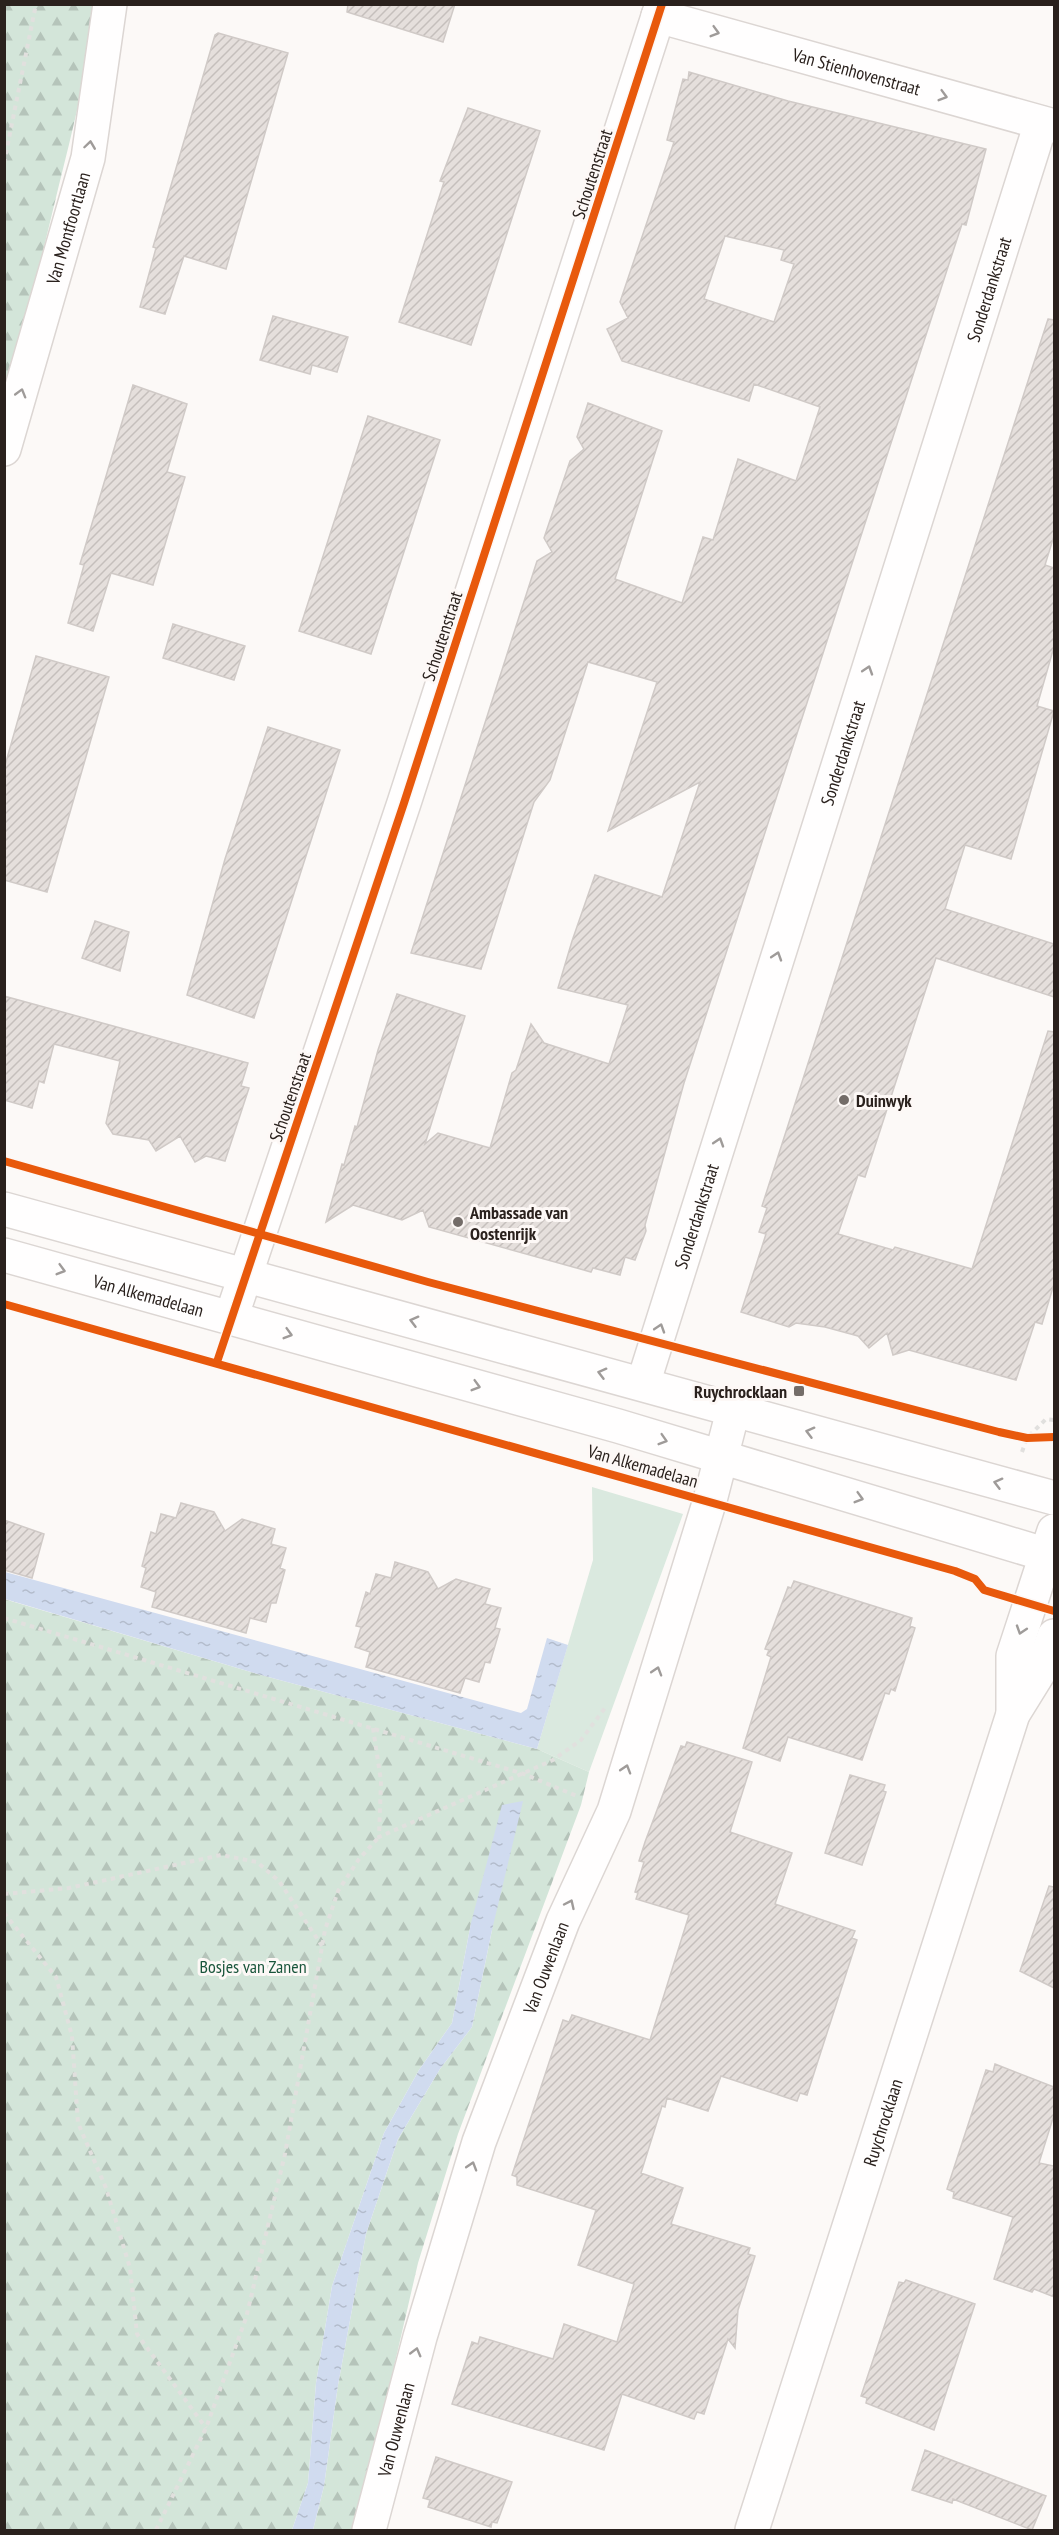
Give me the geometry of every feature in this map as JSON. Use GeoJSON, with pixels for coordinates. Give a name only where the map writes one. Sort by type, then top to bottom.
{"type":"FeatureCollection","features":[{"type":"Feature","properties":{"kind":"street","name":"Van Montfoortlaan"},"geometry":{"type":"LineString","coordinates":[[4,449],[88,158],[110,4]]}},
{"type":"Feature","properties":{"kind":"street","name":"Van Stienhovenstraat"},"geometry":{"type":"LineString","coordinates":[[660,10],[1048,125]]}},
{"type":"Feature","properties":{"kind":"street","name":"Schoutenstraat"},"geometry":{"type":"LineString","coordinates":[[231,1318],[404,803],[660,10]]}},
{"type":"Feature","properties":{"kind":"street","name":"Sonderdankstraat"},"geometry":{"type":"LineString","coordinates":[[643,1384],[1048,125]]}},
{"type":"Feature","properties":{"kind":"street"},"geometry":{"type":"LineString","coordinates":[[4,1209],[1054,1498]]}},
{"type":"Feature","properties":{"kind":"street","name":"Van Alkemadelaan"},"geometry":{"type":"LineString","coordinates":[[4,1255],[618,1426],[723,1458],[1052,1547]]}},
{"type":"Feature","properties":{"kind":"street","name":"Van Ouwenlaan"},"geometry":{"type":"LineString","coordinates":[[369,2530],[420,2337],[479,2142],[563,1921],[614,1811],[723,1458],[733,1411]]}},
{"type":"Feature","properties":{"kind":"street","name":"Ruychrocklaan"},"geometry":{"type":"LineString","coordinates":[[1013,1714],[1013,1656],[1052,1547]]}},
{"type":"Feature","properties":{"kind":"street","name":"Ruychrocklaan"},"geometry":{"type":"LineString","coordinates":[[752,2530],[1013,1714],[1044,1664],[1054,1636]]}},
{"type":"Feature","properties":{"kind":"path"},"geometry":{"type":"LineString","coordinates":[[4,163],[36,4]]}},
{"type":"Feature","properties":{"kind":"path"},"geometry":{"type":"LineString","coordinates":[[1018,1436],[1045,1437]]}},
{"type":"Feature","properties":{"kind":"path"},"geometry":{"type":"LineString","coordinates":[[965,1575],[980,1584]]}},
{"type":"Feature","properties":{"kind":"path"},"geometry":{"type":"LineString","coordinates":[[4,1618],[524,1774],[614,1811]]}},
{"type":"Feature","properties":{"kind":"path"},"geometry":{"type":"LineString","coordinates":[[156,2530],[206,2428],[246,2318],[285,2154],[325,1930],[338,1891],[359,1859],[379,1836],[553,1760],[580,1740],[606,1706]]}},
{"type":"Feature","properties":{"kind":"path"},"geometry":{"type":"LineString","coordinates":[[373,1728],[381,1781],[379,1836]]}},
{"type":"Feature","properties":{"kind":"path"},"geometry":{"type":"LineString","coordinates":[[4,1894],[69,1888],[221,1855],[257,1862],[279,1881],[323,1946]]}},
{"type":"Feature","properties":{"kind":"path"},"geometry":{"type":"LineString","coordinates":[[4,1913],[56,1977],[72,2036],[78,2123],[106,2188],[130,2268],[137,2334],[206,2428]]}},
{"type":"Feature","properties":{"kind":"shaded area"},"geometry":{"type":"Polygon","coordinates":[[[592,1487],[683,1514],[589,1772],[537,1749],[593,1560],[592,1487]]]}},
{"type":"Feature","properties":{"kind":"green space"},"geometry":{"type":"Polygon","coordinates":[[[5,5],[95,5],[85,74],[75,120],[5,398],[5,5]]]}},
{"type":"Feature","properties":{"kind":"green space","name":"Bosjes van Zanen"},"geometry":{"type":"Polygon","coordinates":[[[4,1599],[261,1675],[537,1749],[589,1772],[581,1805],[458,2134],[418,2263],[380,2427],[352,2530],[313,2530],[324,2486],[338,2385],[366,2234],[398,2139],[440,2069],[472,2027],[492,1930],[471,1923],[452,2023],[419,2070],[384,2133],[332,2286],[316,2383],[308,2483],[292,2530],[5,2530],[4,1599]]]}},
{"type":"Feature","properties":{"kind":"water"},"geometry":{"type":"Polygon","coordinates":[[[5,1572],[521,1713],[527,1709],[547,1638],[568,1645],[537,1749],[261,1675],[5,1599],[5,1572]]]}},
{"type":"Feature","properties":{"kind":"water"},"geometry":{"type":"Polygon","coordinates":[[[523,1801],[492,1930],[472,2027],[440,2069],[398,2139],[366,2234],[338,2385],[324,2486],[313,2530],[292,2530],[308,2483],[316,2383],[332,2286],[384,2133],[419,2070],[452,2023],[471,1923],[502,1805],[523,1801]]]}},
{"type":"Feature","properties":{"kind":"building"},"geometry":{"type":"Polygon","coordinates":[[[348,4],[455,4],[443,42],[347,12],[348,4]]]}},
{"type":"Feature","properties":{"kind":"building"},"geometry":{"type":"Polygon","coordinates":[[[218,33],[288,53],[226,269],[184,256],[165,314],[140,307],[156,248],[153,247],[215,35],[218,33]]]}},
{"type":"Feature","properties":{"kind":"building"},"geometry":{"type":"Polygon","coordinates":[[[689,72],[788,101],[986,149],[966,225],[962,224],[684,1083],[645,1225],[646,1231],[635,1260],[625,1257],[620,1275],[593,1268],[591,1272],[429,1227],[423,1210],[402,1220],[353,1205],[326,1222],[342,1164],[344,1165],[355,1126],[357,1127],[378,1050],[397,994],[465,1016],[425,1144],[438,1133],[490,1148],[512,1073],[516,1070],[531,1024],[544,1043],[609,1064],[628,1005],[558,988],[572,941],[595,875],[662,897],[700,782],[608,831],[657,682],[588,662],[550,780],[534,802],[481,969],[411,953],[537,561],[552,552],[544,538],[570,461],[584,449],[577,437],[588,403],[662,431],[615,579],[682,603],[703,537],[713,540],[738,459],[796,481],[820,407],[754,384],[749,401],[622,361],[607,329],[628,318],[620,302],[674,142],[667,140],[683,79],[688,80],[689,72]],[[725,236],[704,299],[774,322],[794,264],[781,260],[784,250],[725,236]]]}},
{"type":"Feature","properties":{"kind":"building"},"geometry":{"type":"Polygon","coordinates":[[[468,108],[540,131],[471,345],[399,322],[444,182],[440,181],[468,108]]]}},
{"type":"Feature","properties":{"kind":"building"},"geometry":{"type":"Polygon","coordinates":[[[273,316],[348,337],[337,372],[312,365],[310,374],[260,360],[273,316]]]}},
{"type":"Feature","properties":{"kind":"building"},"geometry":{"type":"Polygon","coordinates":[[[1048,319],[1054,320],[1054,536],[1045,565],[1054,568],[1054,647],[1037,706],[1054,711],[1011,859],[965,845],[945,909],[1054,944],[1054,997],[936,958],[865,1177],[858,1175],[838,1234],[893,1250],[895,1247],[972,1269],[1048,1031],[1054,1032],[1054,1284],[1042,1324],[1035,1322],[1016,1380],[909,1350],[893,1355],[887,1333],[869,1348],[858,1336],[825,1327],[796,1323],[789,1327],[741,1312],[766,1234],[759,1232],[767,1208],[762,1206],[1048,319]]]}},
{"type":"Feature","properties":{"kind":"building"},"geometry":{"type":"Polygon","coordinates":[[[133,385],[187,404],[167,472],[185,477],[153,585],[111,573],[93,631],[68,623],[84,565],[80,564],[133,385]]]}},
{"type":"Feature","properties":{"kind":"building"},"geometry":{"type":"Polygon","coordinates":[[[368,416],[440,440],[371,654],[299,631],[368,416]]]}},
{"type":"Feature","properties":{"kind":"building"},"geometry":{"type":"Polygon","coordinates":[[[173,624],[245,646],[234,680],[163,658],[173,624]]]}},
{"type":"Feature","properties":{"kind":"building"},"geometry":{"type":"Polygon","coordinates":[[[36,656],[109,677],[47,892],[4,880],[4,769],[36,656]]]}},
{"type":"Feature","properties":{"kind":"building"},"geometry":{"type":"Polygon","coordinates":[[[268,727],[340,750],[254,1018],[187,995],[225,859],[268,727]]]}},
{"type":"Feature","properties":{"kind":"building"},"geometry":{"type":"Polygon","coordinates":[[[95,921],[129,932],[120,971],[82,958],[95,921]]]}},
{"type":"Feature","properties":{"kind":"building"},"geometry":{"type":"Polygon","coordinates":[[[4,996],[248,1063],[241,1086],[249,1088],[225,1161],[206,1156],[195,1162],[180,1136],[156,1151],[149,1140],[113,1134],[106,1123],[120,1061],[54,1044],[44,1083],[39,1081],[32,1108],[4,1100],[4,996]]]}},
{"type":"Feature","properties":{"kind":"building"},"geometry":{"type":"Polygon","coordinates":[[[181,1503],[214,1512],[225,1531],[242,1519],[275,1529],[271,1544],[286,1548],[280,1568],[285,1570],[276,1603],[271,1603],[266,1622],[250,1618],[246,1633],[152,1607],[156,1592],[141,1587],[146,1568],[142,1566],[151,1532],[156,1534],[161,1514],[176,1518],[181,1503]]]}},
{"type":"Feature","properties":{"kind":"building"},"geometry":{"type":"Polygon","coordinates":[[[4,1520],[44,1534],[32,1578],[4,1570],[4,1520]]]}},
{"type":"Feature","properties":{"kind":"building"},"geometry":{"type":"Polygon","coordinates":[[[395,1562],[428,1572],[438,1589],[456,1579],[490,1589],[485,1604],[501,1608],[495,1628],[500,1629],[490,1663],[485,1662],[479,1682],[465,1678],[460,1693],[366,1667],[370,1652],[355,1647],[361,1627],[356,1626],[366,1592],[370,1594],[376,1574],[391,1578],[395,1562]]]}},
{"type":"Feature","properties":{"kind":"building"},"geometry":{"type":"Polygon","coordinates":[[[794,1581],[912,1618],[910,1626],[915,1628],[895,1691],[891,1689],[889,1694],[885,1693],[862,1760],[788,1737],[780,1761],[743,1748],[771,1657],[767,1655],[769,1650],[765,1649],[788,1587],[791,1588],[794,1581]]]}},
{"type":"Feature","properties":{"kind":"building"},"geometry":{"type":"Polygon","coordinates":[[[687,1742],[752,1762],[730,1832],[792,1853],[775,1904],[855,1931],[852,1938],[857,1940],[807,2095],[800,2093],[797,2101],[721,2076],[708,2111],[667,2098],[665,2107],[662,2106],[641,2173],[683,2188],[671,2224],[750,2248],[748,2254],[755,2256],[738,2310],[735,2348],[728,2339],[704,2414],[697,2412],[694,2419],[622,2394],[604,2450],[452,2404],[472,2342],[478,2344],[480,2337],[553,2359],[564,2324],[617,2342],[634,2284],[578,2265],[596,2210],[517,2185],[517,2177],[512,2175],[563,2020],[569,2022],[572,2015],[650,2040],[689,1915],[636,1899],[638,1893],[635,1892],[644,1862],[639,1861],[645,1842],[681,1746],[685,1747],[687,1742]]]}},
{"type":"Feature","properties":{"kind":"building"},"geometry":{"type":"Polygon","coordinates":[[[850,1775],[885,1785],[883,1791],[886,1792],[862,1865],[825,1853],[850,1775]]]}},
{"type":"Feature","properties":{"kind":"building"},"geometry":{"type":"Polygon","coordinates":[[[1049,1886],[1054,1887],[1054,1988],[1020,1971],[1049,1886]]]}},
{"type":"Feature","properties":{"kind":"building"},"geometry":{"type":"Polygon","coordinates":[[[995,2064],[1054,2087],[1054,2115],[1039,2163],[1054,2166],[1054,2297],[1034,2289],[1032,2292],[994,2279],[1013,2217],[953,2198],[954,2192],[947,2189],[986,2070],[993,2072],[995,2064]]]}},
{"type":"Feature","properties":{"kind":"building"},"geometry":{"type":"Polygon","coordinates":[[[906,2280],[975,2304],[934,2430],[866,2403],[867,2398],[861,2396],[899,2282],[904,2283],[906,2280]]]}},
{"type":"Feature","properties":{"kind":"building"},"geometry":{"type":"Polygon","coordinates":[[[925,2450],[1046,2496],[1032,2530],[953,2499],[952,2503],[912,2490],[925,2450]]]}},
{"type":"Feature","properties":{"kind":"building"},"geometry":{"type":"Polygon","coordinates":[[[436,2457],[512,2482],[497,2523],[492,2522],[491,2527],[428,2507],[430,2500],[423,2498],[436,2457]]]}},
{"type":"Feature","properties":{"kind":"cycle path"},"geometry":{"type":"LineString","coordinates":[[217,1362],[404,803],[662,4]]}},
{"type":"Feature","properties":{"kind":"cycle path"},"geometry":{"type":"LineString","coordinates":[[4,1161],[428,1282],[999,1432],[1027,1438],[1054,1437]]}},
{"type":"Feature","properties":{"kind":"cycle path"},"geometry":{"type":"LineString","coordinates":[[4,1304],[955,1571],[975,1579],[984,1590],[1054,1611]]}},
{"type":"Feature","properties":{"kind":"place","name":"Duinwyk"},"geometry":{"type":"Point","coordinates":[844,1100]}},
{"type":"Feature","properties":{"kind":"place","name":"Ambassade van Oostenrijk"},"geometry":{"type":"Point","coordinates":[458,1222]}},
{"type":"Feature","properties":{"kind":"place","name":"Ruychrocklaan"},"geometry":{"type":"Point","coordinates":[799,1391]}}]}
